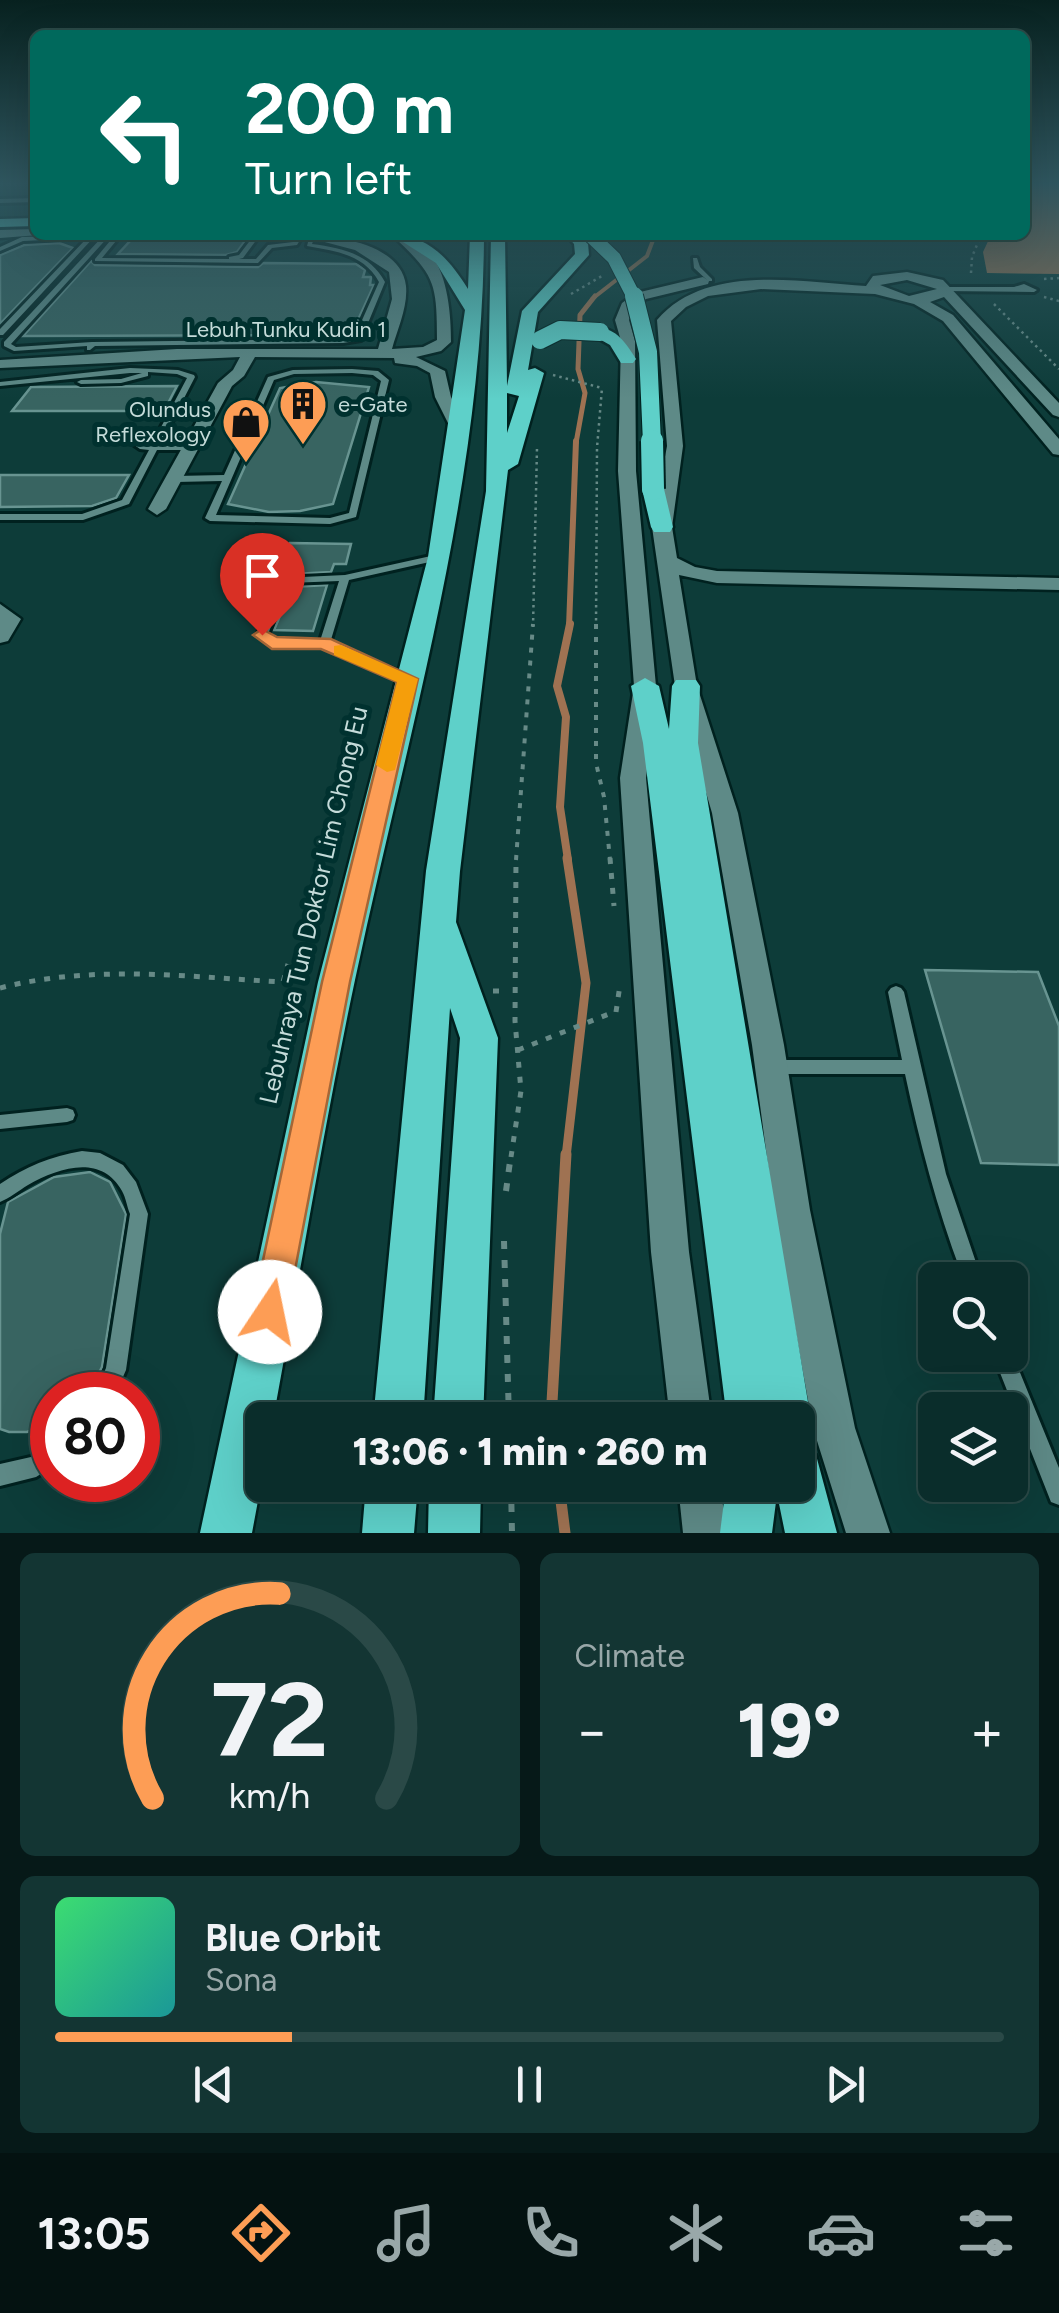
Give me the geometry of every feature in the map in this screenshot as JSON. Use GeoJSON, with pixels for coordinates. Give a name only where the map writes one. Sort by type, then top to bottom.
{"type":"FeatureCollection","features":[{"type":"Feature","properties":{"kind":"highway"},"geometry":{"type":"LineString","coordinates":[[434,256],[442,260],[474,311]]}},
{"type":"Feature","properties":{"kind":"highway","name":"Lebuhraya Tun Doktor Lim Chong Eu"},"geometry":{"type":"LineString","coordinates":[[226,1533],[336,982],[440,557],[474,311],[476,256]]}},
{"type":"Feature","properties":{"kind":"highway"},"geometry":{"type":"LineString","coordinates":[[498,256],[502,477]]}},
{"type":"Feature","properties":{"kind":"highway"},"geometry":{"type":"LineString","coordinates":[[399,1402],[439,918],[518,365],[526,320],[537,302],[582,256]]}},
{"type":"Feature","properties":{"kind":"highway"},"geometry":{"type":"LineString","coordinates":[[610,256],[639,301],[646,344],[654,489],[662,528]]}},
{"type":"Feature","properties":{"kind":"highway"},"geometry":{"type":"LineString","coordinates":[[502,477],[544,335],[563,330],[600,332],[617,342],[627,360]]}},
{"type":"Feature","properties":{"kind":"highway"},"geometry":{"type":"LineString","coordinates":[[645,686],[671,743],[783,1402]]}},
{"type":"Feature","properties":{"kind":"highway"},"geometry":{"type":"LineString","coordinates":[[686,686],[671,743],[750,1402]]}},
{"type":"Feature","properties":{"kind":"highway"},"geometry":{"type":"LineString","coordinates":[[439,918],[479,1038],[459,1402]]}},
{"type":"Feature","properties":{"kind":"highway"},"geometry":{"type":"LineString","coordinates":[[388,1533],[391,1502]]}},
{"type":"Feature","properties":{"kind":"highway"},"geometry":{"type":"LineString","coordinates":[[454,1533],[455,1502]]}},
{"type":"Feature","properties":{"kind":"highway"},"geometry":{"type":"LineString","coordinates":[[746,1533],[750,1502]]}},
{"type":"Feature","properties":{"kind":"highway"},"geometry":{"type":"LineString","coordinates":[[804,1502],[811,1533]]}},
{"type":"Feature","properties":{"kind":"street"},"geometry":{"type":"LineString","coordinates":[[373,256],[396,273],[400,285],[384,352]]}},
{"type":"Feature","properties":{"kind":"street","name":"Lebuh Tunku Kudin 1"},"geometry":{"type":"LineString","coordinates":[[0,368],[109,360],[426,350],[444,342],[444,294],[440,280],[423,256]]}},
{"type":"Feature","properties":{"kind":"street"},"geometry":{"type":"LineString","coordinates":[[868,1533],[834,1428],[792,1210],[726,813],[686,686],[662,528],[675,446],[664,320],[683,299],[722,288],[874,286],[907,276],[930,280],[945,290],[1059,412]]}},
{"type":"Feature","properties":{"kind":"street"},"geometry":{"type":"LineString","coordinates":[[689,1402],[670,1252],[633,778],[645,686],[626,471],[627,360],[622,320],[627,306],[641,296],[672,286],[710,280],[874,286],[916,300],[948,318],[1059,450]]}},
{"type":"Feature","properties":{"kind":"street"},"geometry":{"type":"LineString","coordinates":[[916,300],[937,297],[945,290]]}},
{"type":"Feature","properties":{"kind":"street"},"geometry":{"type":"LineString","coordinates":[[622,320],[644,316],[664,320]]}},
{"type":"Feature","properties":{"kind":"street","name":"Lebuh Tunku Kudin 1"},"geometry":{"type":"LineString","coordinates":[[0,368],[90,350],[408,360],[427,364],[439,374],[443,397],[458,426]]}},
{"type":"Feature","properties":{"kind":"street"},"geometry":{"type":"LineString","coordinates":[[157,509],[226,384],[238,374],[248,355]]}},
{"type":"Feature","properties":{"kind":"street"},"geometry":{"type":"LineString","coordinates":[[200,358],[221,366],[226,384]]}},
{"type":"Feature","properties":{"kind":"street"},"geometry":{"type":"LineString","coordinates":[[668,561],[689,572],[717,577],[1059,584]]}},
{"type":"Feature","properties":{"kind":"street"},"geometry":{"type":"LineString","coordinates":[[676,607],[694,594],[715,590],[1059,597]]}},
{"type":"Feature","properties":{"kind":"street"},"geometry":{"type":"LineString","coordinates":[[0,610],[10,619],[0,636]]}},
{"type":"Feature","properties":{"kind":"street"},"geometry":{"type":"LineString","coordinates":[[701,1502],[705,1533]]}},
{"type":"Feature","properties":{"kind":"lane"},"geometry":{"type":"LineString","coordinates":[[0,332],[73,256]]}},
{"type":"Feature","properties":{"kind":"lane"},"geometry":{"type":"LineString","coordinates":[[87,256],[7,344],[23,349],[90,350],[358,338],[382,282],[374,267],[353,256]]}},
{"type":"Feature","properties":{"kind":"lane"},"geometry":{"type":"LineString","coordinates":[[101,256],[97,260],[250,262],[265,256]]}},
{"type":"Feature","properties":{"kind":"lane"},"geometry":{"type":"LineString","coordinates":[[111,256],[109,258],[240,256]]}},
{"type":"Feature","properties":{"kind":"lane"},"geometry":{"type":"LineString","coordinates":[[695,259],[697,268],[710,280]]}},
{"type":"Feature","properties":{"kind":"lane"},"geometry":{"type":"LineString","coordinates":[[945,290],[1020,288],[1035,279]]}},
{"type":"Feature","properties":{"kind":"lane"},"geometry":{"type":"LineString","coordinates":[[0,384],[149,370],[178,370],[191,376],[133,493],[112,510],[83,517],[0,517]]}},
{"type":"Feature","properties":{"kind":"lane"},"geometry":{"type":"LineString","coordinates":[[337,371],[370,372],[384,378],[352,515],[348,518],[213,520],[210,515],[226,478],[273,377],[293,372],[337,371]]}},
{"type":"Feature","properties":{"kind":"lane"},"geometry":{"type":"LineString","coordinates":[[162,434],[197,441],[154,447],[134,442],[139,436],[162,434]]}},
{"type":"Feature","properties":{"kind":"lane"},"geometry":{"type":"LineString","coordinates":[[176,479],[226,478]]}},
{"type":"Feature","properties":{"kind":"lane"},"geometry":{"type":"LineString","coordinates":[[408,679],[324,644],[272,643],[262,635],[284,580],[345,578],[440,557]]}},
{"type":"Feature","properties":{"kind":"lane"},"geometry":{"type":"LineString","coordinates":[[324,644],[345,578]]}},
{"type":"Feature","properties":{"kind":"lane"},"geometry":{"type":"LineString","coordinates":[[896,992],[929,1150],[966,1262]]}},
{"type":"Feature","properties":{"kind":"lane"},"geometry":{"type":"LineString","coordinates":[[770,1067],[912,1067]]}},
{"type":"Feature","properties":{"kind":"lane"},"geometry":{"type":"LineString","coordinates":[[0,1122],[68,1115]]}},
{"type":"Feature","properties":{"kind":"lane"},"geometry":{"type":"LineString","coordinates":[[0,1194],[25,1175],[74,1158],[108,1164],[124,1175],[134,1191],[138,1214],[115,1372]]}},
{"type":"Feature","properties":{"kind":"lane"},"geometry":{"type":"LineString","coordinates":[[1010,1372],[1059,1494]]}},
{"type":"Feature","properties":{"kind":"lane"},"geometry":{"type":"LineString","coordinates":[[0,1475],[30,1468]]}},
{"type":"Feature","properties":{"kind":"path"},"geometry":{"type":"LineString","coordinates":[[973,256],[971,276],[978,289],[1059,369]]}},
{"type":"Feature","properties":{"kind":"path"},"geometry":{"type":"LineString","coordinates":[[563,302],[607,271]]}},
{"type":"Feature","properties":{"kind":"path"},"geometry":{"type":"LineString","coordinates":[[1035,279],[1059,278]]}},
{"type":"Feature","properties":{"kind":"path"},"geometry":{"type":"LineString","coordinates":[[575,381],[599,387],[596,763],[604,797],[615,912]]}},
{"type":"Feature","properties":{"kind":"path"},"geometry":{"type":"LineString","coordinates":[[506,1194],[520,1090],[515,992],[516,837],[527,660],[534,610],[537,446]]}},
{"type":"Feature","properties":{"kind":"path"},"geometry":{"type":"LineString","coordinates":[[283,982],[288,964]]}},
{"type":"Feature","properties":{"kind":"path"},"geometry":{"type":"LineString","coordinates":[[0,988],[37,978],[80,975],[303,982],[305,975]]}},
{"type":"Feature","properties":{"kind":"path"},"geometry":{"type":"LineString","coordinates":[[616,1012],[620,980]]}},
{"type":"Feature","properties":{"kind":"path"},"geometry":{"type":"LineString","coordinates":[[504,987],[505,991],[515,992]]}},
{"type":"Feature","properties":{"kind":"path"},"geometry":{"type":"LineString","coordinates":[[518,1050],[600,1018]]}},
{"type":"Feature","properties":{"kind":"path"},"geometry":{"type":"LineString","coordinates":[[504,1230],[509,1402]]}},
{"type":"Feature","properties":{"kind":"path"},"geometry":{"type":"LineString","coordinates":[[511,1502],[512,1533]]}},
{"type":"Feature","properties":{"kind":"shaded area"},"geometry":{"type":"Polygon","coordinates":[[[984,256],[1059,256],[1059,274],[987,273],[984,256]]]}},
{"type":"Feature","properties":{"kind":"building"},"geometry":{"type":"Polygon","coordinates":[[[0,256],[66,256],[0,324],[0,256]]]}},
{"type":"Feature","properties":{"kind":"building"},"geometry":{"type":"Polygon","coordinates":[[[91,261],[95,265],[258,267],[263,263],[356,264],[365,270],[363,277],[371,277],[370,285],[374,285],[352,333],[343,335],[23,336],[91,261]]]}},
{"type":"Feature","properties":{"kind":"building","name":"e-Gate"},"geometry":{"type":"Polygon","coordinates":[[[316,382],[369,387],[333,504],[269,512],[228,504],[280,388],[316,382]]]}},
{"type":"Feature","properties":{"kind":"building"},"geometry":{"type":"Polygon","coordinates":[[[177,386],[164,411],[12,411],[31,387],[177,386]]]}},
{"type":"Feature","properties":{"kind":"building"},"geometry":{"type":"Polygon","coordinates":[[[0,475],[129,475],[116,498],[92,506],[0,507],[0,475]]]}},
{"type":"Feature","properties":{"kind":"building"},"geometry":{"type":"Polygon","coordinates":[[[290,543],[351,544],[346,564],[334,564],[331,572],[294,574],[298,563],[282,563],[290,543]]]}},
{"type":"Feature","properties":{"kind":"building"},"geometry":{"type":"Polygon","coordinates":[[[327,585],[313,631],[274,630],[292,587],[327,585]]]}},
{"type":"Feature","properties":{"kind":"building"},"geometry":{"type":"Polygon","coordinates":[[[925,970],[1038,972],[1059,1026],[1059,1165],[981,1163],[925,970]]]}},
{"type":"Feature","properties":{"kind":"building"},"geometry":{"type":"Polygon","coordinates":[[[90,1172],[110,1182],[126,1214],[102,1367],[99,1372],[30,1372],[30,1431],[9,1432],[0,1429],[0,1234],[8,1202],[54,1177],[90,1172]]]}},
{"type":"Feature","properties":{"kind":"waterway"},"geometry":{"type":"LineString","coordinates":[[594,298],[647,256]]}},
{"type":"Feature","properties":{"kind":"waterway"},"geometry":{"type":"LineString","coordinates":[[576,443],[585,393],[578,369],[580,315],[594,298]]}},
{"type":"Feature","properties":{"kind":"waterway"},"geometry":{"type":"LineString","coordinates":[[569,627],[576,441]]}},
{"type":"Feature","properties":{"kind":"waterway"},"geometry":{"type":"LineString","coordinates":[[568,860],[560,807],[566,717],[557,686],[570,624]]}},
{"type":"Feature","properties":{"kind":"waterway"},"geometry":{"type":"LineString","coordinates":[[566,1157],[586,983],[567,858]]}},
{"type":"Feature","properties":{"kind":"waterway"},"geometry":{"type":"LineString","coordinates":[[552,1402],[566,1154]]}},
{"type":"Feature","properties":{"kind":"waterway"},"geometry":{"type":"LineString","coordinates":[[561,1502],[565,1533]]}},
{"type":"Feature","properties":{"kind":"slow traffic"},"geometry":{"type":"LineString","coordinates":[[341,651],[408,679],[387,765]]}},
{"type":"Feature","properties":{"kind":"place","name":"e-Gate"},"geometry":{"type":"Point","coordinates":[303,446]}},
{"type":"Feature","properties":{"kind":"place","name":"Olundus Reflexology"},"geometry":{"type":"Point","coordinates":[246,464]}},
{"type":"Feature","properties":{"kind":"route"},"geometry":{"type":"LineString","coordinates":[[262,635],[272,643],[324,644],[408,679],[336,982],[270,1312]]}}]}
